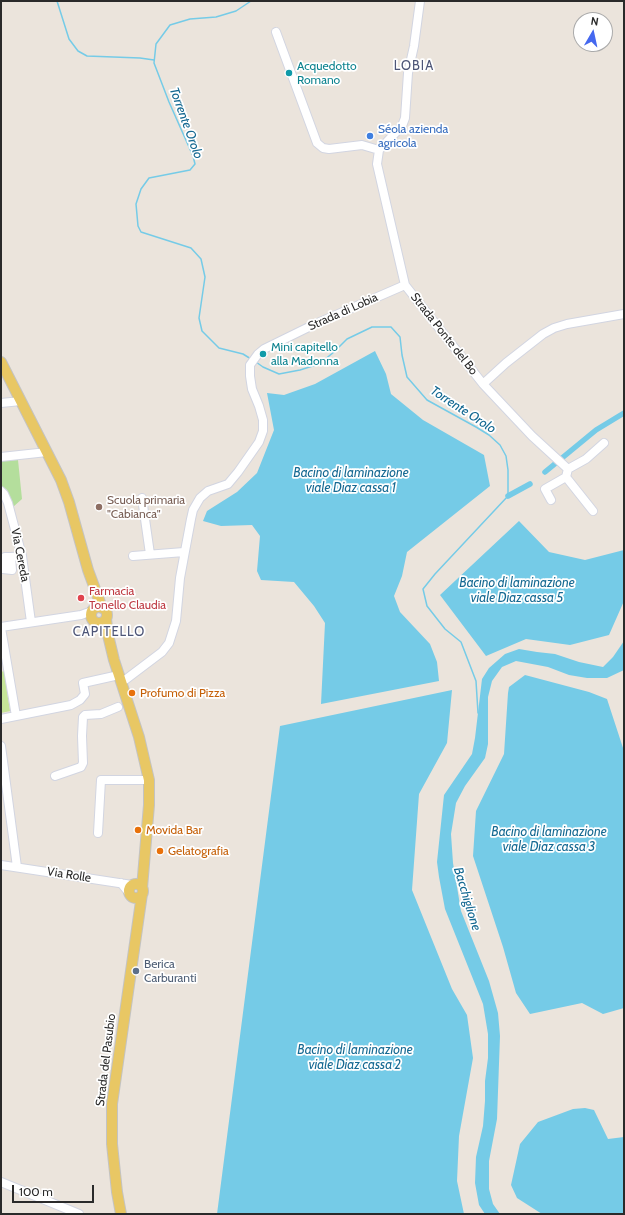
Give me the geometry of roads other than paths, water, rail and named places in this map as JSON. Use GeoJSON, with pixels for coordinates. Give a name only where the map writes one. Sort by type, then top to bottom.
{"type":"FeatureCollection","features":[{"type":"Feature","properties":{"kind":"main road"},"geometry":{"type":"LineString","coordinates":[[1,362],[61,480],[69,502],[88,570],[95,614],[114,660]]}},
{"type":"Feature","properties":{"kind":"main road","name":"Strada del Pasubio"},"geometry":{"type":"LineString","coordinates":[[95,614],[102,623],[106,619],[108,635],[120,679],[123,705],[144,758],[149,780],[144,872],[135,890],[140,910],[112,1104],[112,1144],[121,1214]]}},
{"type":"Feature","properties":{"kind":"street"},"geometry":{"type":"LineString","coordinates":[[405,285],[377,164],[379,150],[399,130],[405,118],[408,73],[414,46],[420,1]]}},
{"type":"Feature","properties":{"kind":"street"},"geometry":{"type":"LineString","coordinates":[[276,32],[317,143],[323,148],[329,149],[362,145],[379,150]]}},
{"type":"Feature","properties":{"kind":"street","name":"Strada di Lobia"},"geometry":{"type":"LineString","coordinates":[[120,679],[162,652],[169,643],[176,621],[180,578],[193,510],[200,498],[208,491],[228,484],[250,455],[263,431],[264,420],[252,388],[250,365],[264,349],[405,285]]}},
{"type":"Feature","properties":{"kind":"street","name":"Strada Ponte del Bo"},"geometry":{"type":"LineString","coordinates":[[405,285],[483,384],[567,473],[593,511]]}},
{"type":"Feature","properties":{"kind":"street","name":"Strada Ponte del Bo"},"geometry":{"type":"LineString","coordinates":[[483,384],[506,363],[543,334],[554,328],[567,324],[624,314]]}},
{"type":"Feature","properties":{"kind":"street"},"geometry":{"type":"LineString","coordinates":[[1,403],[21,401]]}},
{"type":"Feature","properties":{"kind":"street"},"geometry":{"type":"LineString","coordinates":[[551,500],[545,489],[586,459],[604,443]]}},
{"type":"Feature","properties":{"kind":"street"},"geometry":{"type":"LineString","coordinates":[[1,457],[47,452]]}},
{"type":"Feature","properties":{"kind":"street","name":"Via Cereda"},"geometry":{"type":"LineString","coordinates":[[1,492],[4,494],[8,503],[22,556],[31,622]]}},
{"type":"Feature","properties":{"kind":"street"},"geometry":{"type":"LineString","coordinates":[[142,498],[150,554]]}},
{"type":"Feature","properties":{"kind":"street"},"geometry":{"type":"LineString","coordinates":[[133,556],[184,552]]}},
{"type":"Feature","properties":{"kind":"street"},"geometry":{"type":"LineString","coordinates":[[11,557],[22,556]]}},
{"type":"Feature","properties":{"kind":"street"},"geometry":{"type":"LineString","coordinates":[[16,716],[1,628],[31,622],[95,614]]}},
{"type":"Feature","properties":{"kind":"street"},"geometry":{"type":"LineString","coordinates":[[1,719],[71,706],[80,700],[85,694],[83,683],[120,679]]}},
{"type":"Feature","properties":{"kind":"street"},"geometry":{"type":"LineString","coordinates":[[55,776],[81,767],[83,763],[83,717],[101,714],[123,705]]}},
{"type":"Feature","properties":{"kind":"street"},"geometry":{"type":"LineString","coordinates":[[1,746],[17,867]]}},
{"type":"Feature","properties":{"kind":"street"},"geometry":{"type":"LineString","coordinates":[[98,833],[101,780],[149,780]]}},
{"type":"Feature","properties":{"kind":"street","name":"Via Rolle"},"geometry":{"type":"LineString","coordinates":[[1,865],[121,883],[135,890]]}},
{"type":"Feature","properties":{"kind":"street"},"geometry":{"type":"LineString","coordinates":[[1,1182],[79,1214]]}},
{"type":"Feature","properties":{"kind":"water","name":"Bacino di laminazione viale Diaz cassa 1"},"geometry":{"type":"Polygon","coordinates":[[[375,351],[386,374],[391,394],[423,420],[484,455],[490,486],[407,552],[402,576],[394,596],[400,612],[430,644],[437,662],[439,681],[321,704],[325,623],[314,606],[294,582],[261,580],[257,571],[260,536],[252,525],[221,526],[203,521],[207,511],[237,492],[257,473],[274,430],[267,393],[284,395],[315,384],[375,351]]]}},
{"type":"Feature","properties":{"kind":"water","name":"Bacino di laminazione viale Diaz cassa 5"},"geometry":{"type":"Polygon","coordinates":[[[519,521],[549,552],[585,560],[624,550],[624,601],[609,635],[570,645],[526,639],[486,656],[440,595],[519,521]]]}},
{"type":"Feature","properties":{"kind":"water","name":"Bacchiglione"},"geometry":{"type":"Polygon","coordinates":[[[624,641],[624,670],[607,678],[587,678],[569,675],[548,667],[516,661],[502,667],[492,681],[488,697],[488,744],[485,758],[465,786],[456,803],[451,834],[453,863],[461,911],[489,981],[498,1013],[500,1036],[497,1119],[489,1161],[489,1189],[493,1204],[500,1214],[485,1214],[479,1205],[475,1183],[476,1157],[483,1126],[485,1081],[488,1058],[488,1034],[483,1004],[445,909],[439,877],[437,862],[444,795],[472,754],[482,679],[489,668],[505,654],[519,649],[555,654],[579,662],[603,667],[613,657],[624,641]]]}},
{"type":"Feature","properties":{"kind":"water","name":"Bacino di laminazione viale Diaz cassa 3"},"geometry":{"type":"Polygon","coordinates":[[[525,675],[589,692],[607,699],[624,751],[624,1008],[603,1014],[582,1003],[530,1014],[516,993],[503,947],[473,856],[476,811],[504,754],[509,687],[525,675]]]}},
{"type":"Feature","properties":{"kind":"water","name":"Bacino di laminazione viale Diaz cassa 2"},"geometry":{"type":"Polygon","coordinates":[[[452,690],[447,743],[419,794],[412,890],[452,989],[467,1015],[473,1058],[459,1136],[457,1181],[464,1214],[217,1214],[280,726],[452,690]]]}},
{"type":"Feature","properties":{"kind":"water"},"geometry":{"type":"Polygon","coordinates":[[[585,1108],[594,1110],[608,1139],[624,1137],[624,1214],[542,1214],[517,1198],[511,1185],[520,1144],[538,1122],[573,1109],[585,1108]]]}},
{"type":"Feature","properties":{"kind":"waterway"},"geometry":{"type":"LineString","coordinates":[[57,1],[69,39],[78,51],[87,56],[154,60]]}},
{"type":"Feature","properties":{"kind":"waterway","name":"Torrente Orolo"},"geometry":{"type":"LineString","coordinates":[[251,1],[236,11],[216,17],[190,19],[170,25],[156,44],[154,63],[195,164],[190,170],[149,178],[141,189],[136,204],[138,226],[141,232],[191,248],[201,259],[205,277],[199,318],[202,331],[219,348],[243,354],[251,359]]}},
{"type":"Feature","properties":{"kind":"waterway","name":"Torrente Orolo"},"geometry":{"type":"LineString","coordinates":[[256,362],[279,374],[300,370],[319,364],[347,339],[372,327],[391,327],[400,337],[407,377],[427,400],[489,435],[500,445],[506,456],[508,470],[508,496],[435,574],[423,589],[427,606],[445,629],[461,642],[476,681],[478,713]]}},
{"type":"Feature","properties":{"kind":"waterway"},"geometry":{"type":"LineString","coordinates":[[545,472],[596,430],[624,413]]}},
{"type":"Feature","properties":{"kind":"waterway"},"geometry":{"type":"LineString","coordinates":[[508,496],[530,484]]}},
{"type":"Feature","properties":{"kind":"place","name":"Acquedotto Romano"},"geometry":{"type":"Point","coordinates":[289,73]}},
{"type":"Feature","properties":{"kind":"place","name":"Séola azienda agricola"},"geometry":{"type":"Point","coordinates":[370,136]}},
{"type":"Feature","properties":{"kind":"place","name":"Mini capitello alla Madonna"},"geometry":{"type":"Point","coordinates":[263,354]}},
{"type":"Feature","properties":{"kind":"place","name":"Scuola primaria \"Cabianca\""},"geometry":{"type":"Point","coordinates":[99,507]}},
{"type":"Feature","properties":{"kind":"place","name":"Farmacia Tonello Claudia"},"geometry":{"type":"Point","coordinates":[81,598]}},
{"type":"Feature","properties":{"kind":"place","name":"Profumo di Pizza"},"geometry":{"type":"Point","coordinates":[132,693]}},
{"type":"Feature","properties":{"kind":"place","name":"Movida Bar"},"geometry":{"type":"Point","coordinates":[138,830]}},
{"type":"Feature","properties":{"kind":"place","name":"Gelatografia"},"geometry":{"type":"Point","coordinates":[160,851]}},
{"type":"Feature","properties":{"kind":"place","name":"Berica Carburanti"},"geometry":{"type":"Point","coordinates":[136,971]}},
{"type":"Feature","properties":{"kind":"district","name":"LOBIA"},"geometry":{"type":"Point","coordinates":[414,66]}},
{"type":"Feature","properties":{"kind":"district","name":"CAPITELLO"},"geometry":{"type":"Point","coordinates":[109,632]}}]}
